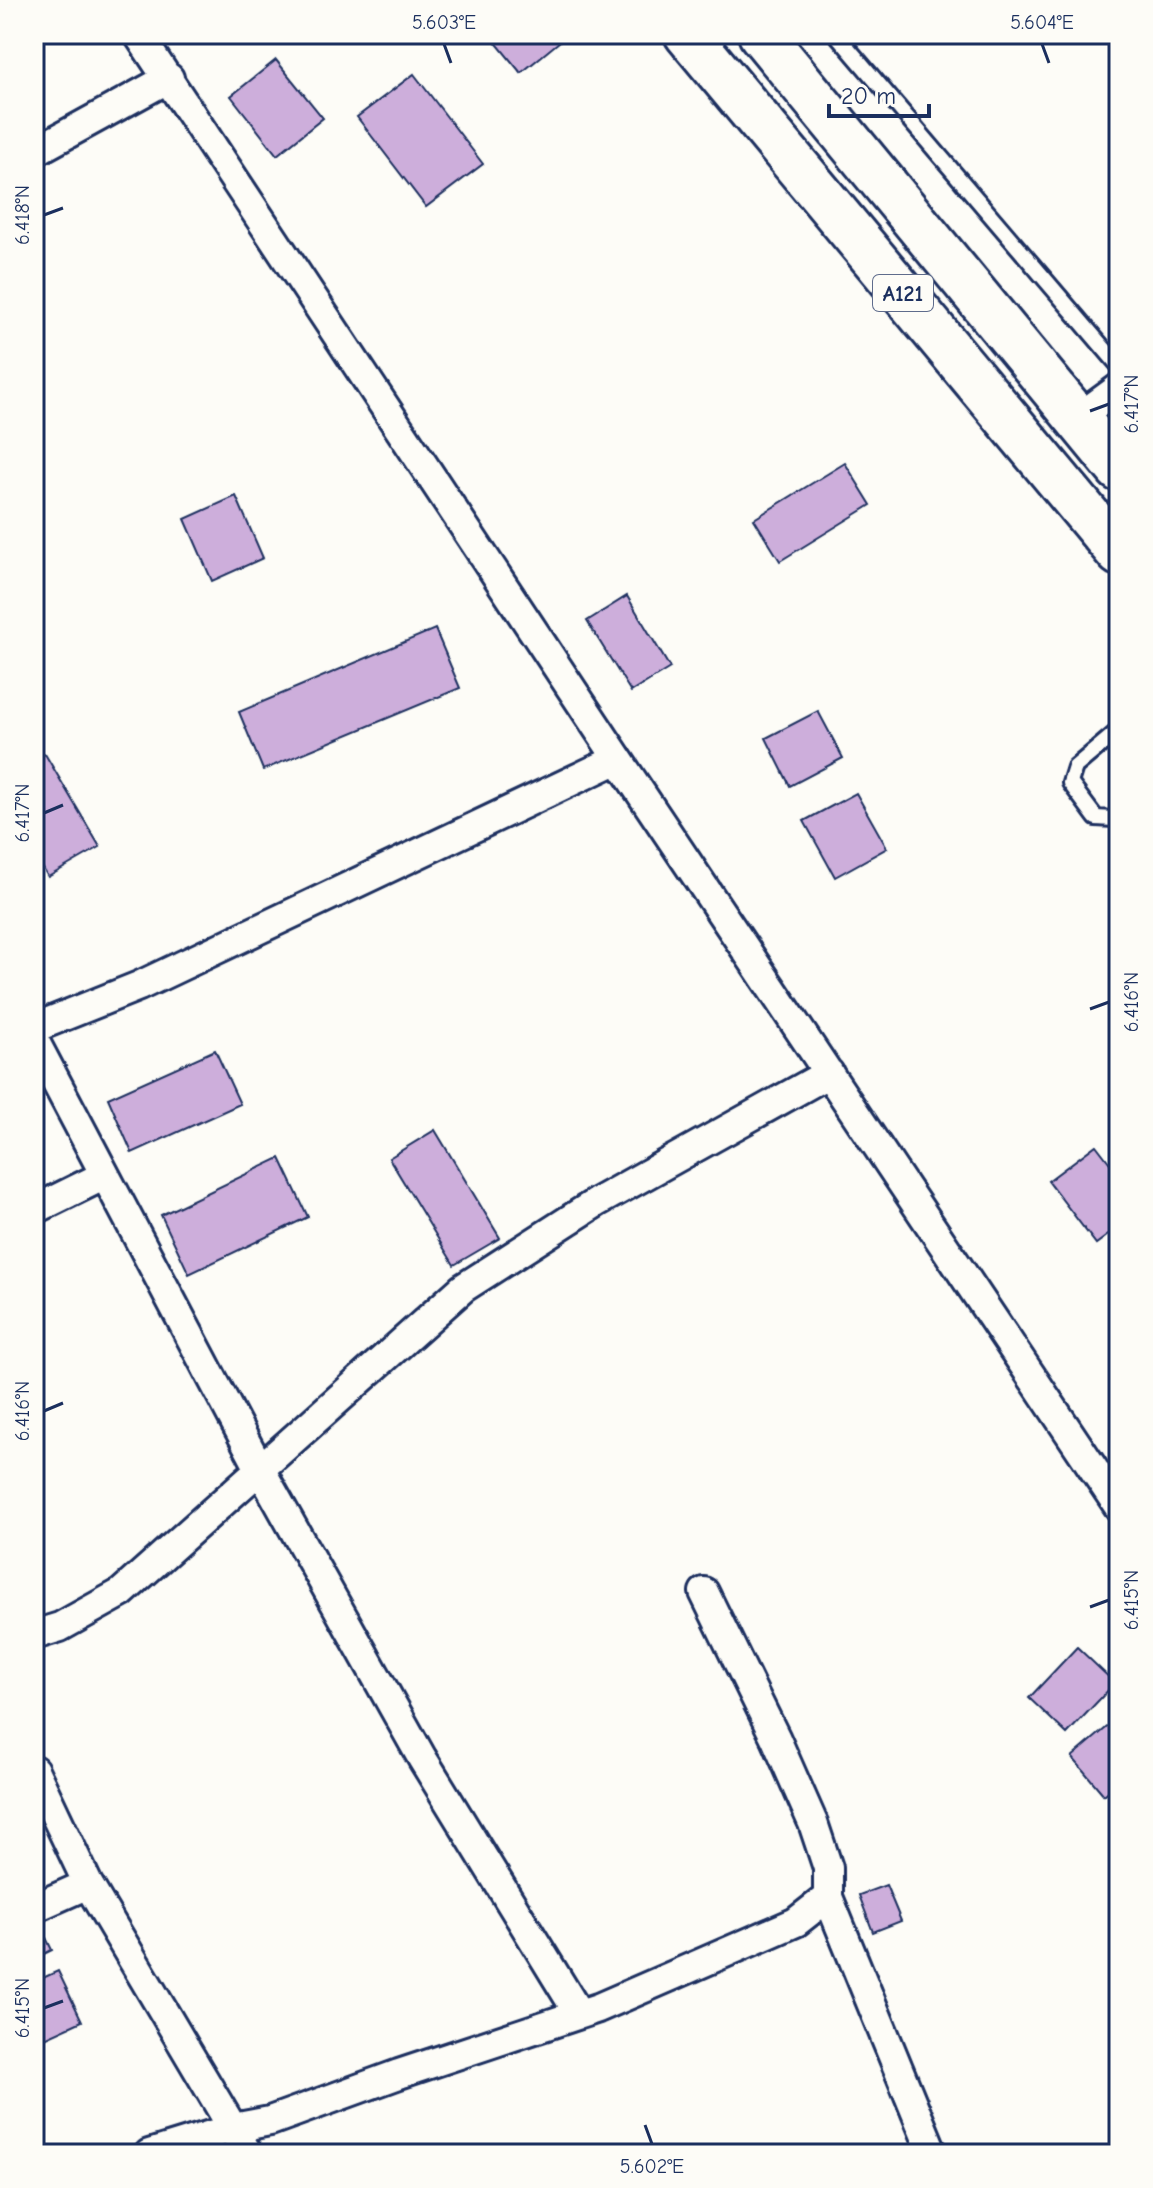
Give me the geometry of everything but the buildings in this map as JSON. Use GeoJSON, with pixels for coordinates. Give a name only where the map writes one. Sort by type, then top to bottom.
{"type":"FeatureCollection","features":[{"type":"Feature","properties":{"kind":"highway","name":"A121"},"geometry":{"type":"LineString","coordinates":[[687,34],[1119,553]]}},
{"type":"Feature","properties":{"kind":"highway","name":"A121"},"geometry":{"type":"LineString","coordinates":[[761,34],[1119,469]]}},
{"type":"Feature","properties":{"kind":"street"},"geometry":{"type":"LineString","coordinates":[[138,34],[1119,1507]]}},
{"type":"Feature","properties":{"kind":"street"},"geometry":{"type":"LineString","coordinates":[[34,152],[169,78]]}},
{"type":"Feature","properties":{"kind":"street"},"geometry":{"type":"LineString","coordinates":[[1078,418],[1119,388]]}},
{"type":"Feature","properties":{"kind":"street"},"geometry":{"type":"LineString","coordinates":[[34,1028],[139,986],[618,759]]}},
{"type":"Feature","properties":{"kind":"street"},"geometry":{"type":"LineString","coordinates":[[34,1040],[260,1469],[422,1758],[579,2014]]}},
{"type":"Feature","properties":{"kind":"street"},"geometry":{"type":"LineString","coordinates":[[34,1635],[60,1627],[121,1593],[463,1288],[597,1202],[829,1073]]}},
{"type":"Feature","properties":{"kind":"street"},"geometry":{"type":"LineString","coordinates":[[34,1210],[105,1175]]}},
{"type":"Feature","properties":{"kind":"street"},"geometry":{"type":"LineString","coordinates":[[704,1592],[813,1823],[828,1868],[828,1897],[933,2154]]}},
{"type":"Feature","properties":{"kind":"street"},"geometry":{"type":"LineString","coordinates":[[34,1770],[88,1884],[248,2154]]}},
{"type":"Feature","properties":{"kind":"street"},"geometry":{"type":"LineString","coordinates":[[34,1908],[88,1884]]}},
{"type":"Feature","properties":{"kind":"street"},"geometry":{"type":"LineString","coordinates":[[149,2154],[233,2128],[270,2121],[579,2014],[796,1922],[828,1897]]}},
{"type":"Feature","properties":{"kind":"lane"},"geometry":{"type":"LineString","coordinates":[[836,34],[1119,366]]}},
{"type":"Feature","properties":{"kind":"lane"},"geometry":{"type":"LineString","coordinates":[[1119,730],[1075,767],[1070,783],[1096,818],[1114,819],[1119,816]]}}]}
